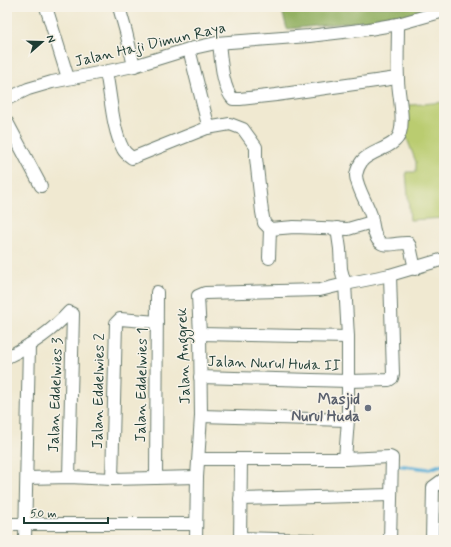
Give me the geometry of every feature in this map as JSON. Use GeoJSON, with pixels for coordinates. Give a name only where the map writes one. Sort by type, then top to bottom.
{"type":"FeatureCollection","features":[{"type":"Feature","properties":{"kind":"street"},"geometry":{"type":"LineString","coordinates":[[46,7],[68,78]]}},
{"type":"Feature","properties":{"kind":"street"},"geometry":{"type":"LineString","coordinates":[[119,7],[134,66]]}},
{"type":"Feature","properties":{"kind":"street","name":"Jalan Haji Dimun Raya"},"geometry":{"type":"LineString","coordinates":[[7,99],[28,90],[68,78],[134,66],[189,49],[219,43],[321,35],[398,24],[444,11]]}},
{"type":"Feature","properties":{"kind":"street"},"geometry":{"type":"LineString","coordinates":[[398,24],[397,78],[402,124],[396,141],[363,159],[358,166],[356,175],[380,243],[408,243],[415,268]]}},
{"type":"Feature","properties":{"kind":"street"},"geometry":{"type":"LineString","coordinates":[[219,43],[226,88],[233,99],[283,94],[397,78]]}},
{"type":"Feature","properties":{"kind":"street"},"geometry":{"type":"LineString","coordinates":[[189,49],[208,125],[207,128]]}},
{"type":"Feature","properties":{"kind":"street"},"geometry":{"type":"LineString","coordinates":[[106,72],[116,127],[123,148],[127,155],[132,158],[207,128],[230,124],[243,129],[256,147],[262,212],[264,223],[270,229],[348,229],[372,222]]}},
{"type":"Feature","properties":{"kind":"street"},"geometry":{"type":"LineString","coordinates":[[7,122],[41,186]]}},
{"type":"Feature","properties":{"kind":"street"},"geometry":{"type":"LineString","coordinates":[[337,228],[348,337],[348,420],[346,459]]}},
{"type":"Feature","properties":{"kind":"street"},"geometry":{"type":"LineString","coordinates":[[269,258],[270,229]]}},
{"type":"Feature","properties":{"kind":"street"},"geometry":{"type":"LineString","coordinates":[[343,277],[390,275],[444,259]]}},
{"type":"Feature","properties":{"kind":"street","name":"Jalan Nurul Huda II"},"geometry":{"type":"LineString","coordinates":[[200,377],[348,381],[389,380],[394,374],[390,275]]}},
{"type":"Feature","properties":{"kind":"street","name":"Jalan Anggrek"},"geometry":{"type":"LineString","coordinates":[[196,540],[197,478],[201,416],[198,296],[200,294],[320,290],[343,277]]}},
{"type":"Feature","properties":{"kind":"street","name":"Jalan Eddelwies 1"},"geometry":{"type":"LineString","coordinates":[[156,478],[157,292]]}},
{"type":"Feature","properties":{"kind":"street","name":"Jalan Eddelwies 3"},"geometry":{"type":"LineString","coordinates":[[29,345],[69,312],[73,314],[69,477]]}},
{"type":"Feature","properties":{"kind":"street","name":"Jalan Eddelwies 2"},"geometry":{"type":"LineString","coordinates":[[112,479],[116,323],[120,319],[157,322]]}},
{"type":"Feature","properties":{"kind":"street"},"geometry":{"type":"LineString","coordinates":[[200,334],[348,337]]}},
{"type":"Feature","properties":{"kind":"street"},"geometry":{"type":"LineString","coordinates":[[7,357],[29,345],[25,540]]}},
{"type":"Feature","properties":{"kind":"street"},"geometry":{"type":"LineString","coordinates":[[201,416],[348,420]]}},
{"type":"Feature","properties":{"kind":"street"},"geometry":{"type":"LineString","coordinates":[[198,459],[346,459],[392,457],[390,540]]}},
{"type":"Feature","properties":{"kind":"street"},"geometry":{"type":"LineString","coordinates":[[242,459],[240,539],[312,540]]}},
{"type":"Feature","properties":{"kind":"street"},"geometry":{"type":"LineString","coordinates":[[27,478],[197,478]]}},
{"type":"Feature","properties":{"kind":"street"},"geometry":{"type":"LineString","coordinates":[[432,540],[434,486],[444,480]]}},
{"type":"Feature","properties":{"kind":"street"},"geometry":{"type":"LineString","coordinates":[[240,499],[391,495]]}},
{"type":"Feature","properties":{"kind":"street"},"geometry":{"type":"LineString","coordinates":[[7,524],[196,524]]}},
{"type":"Feature","properties":{"kind":"green space"},"geometry":{"type":"Polygon","coordinates":[[[281,7],[425,7],[424,15],[287,29],[281,7]]]}},
{"type":"Feature","properties":{"kind":"green space"},"geometry":{"type":"Polygon","coordinates":[[[444,102],[444,218],[410,220],[406,172],[416,172],[416,162],[402,126],[400,106],[444,102]]]}},
{"type":"Feature","properties":{"kind":"waterway"},"geometry":{"type":"LineString","coordinates":[[395,465],[429,469],[444,464]]}},
{"type":"Feature","properties":{"kind":"place","name":"Masjid Nurul Huda"},"geometry":{"type":"Point","coordinates":[368,408]}}]}
